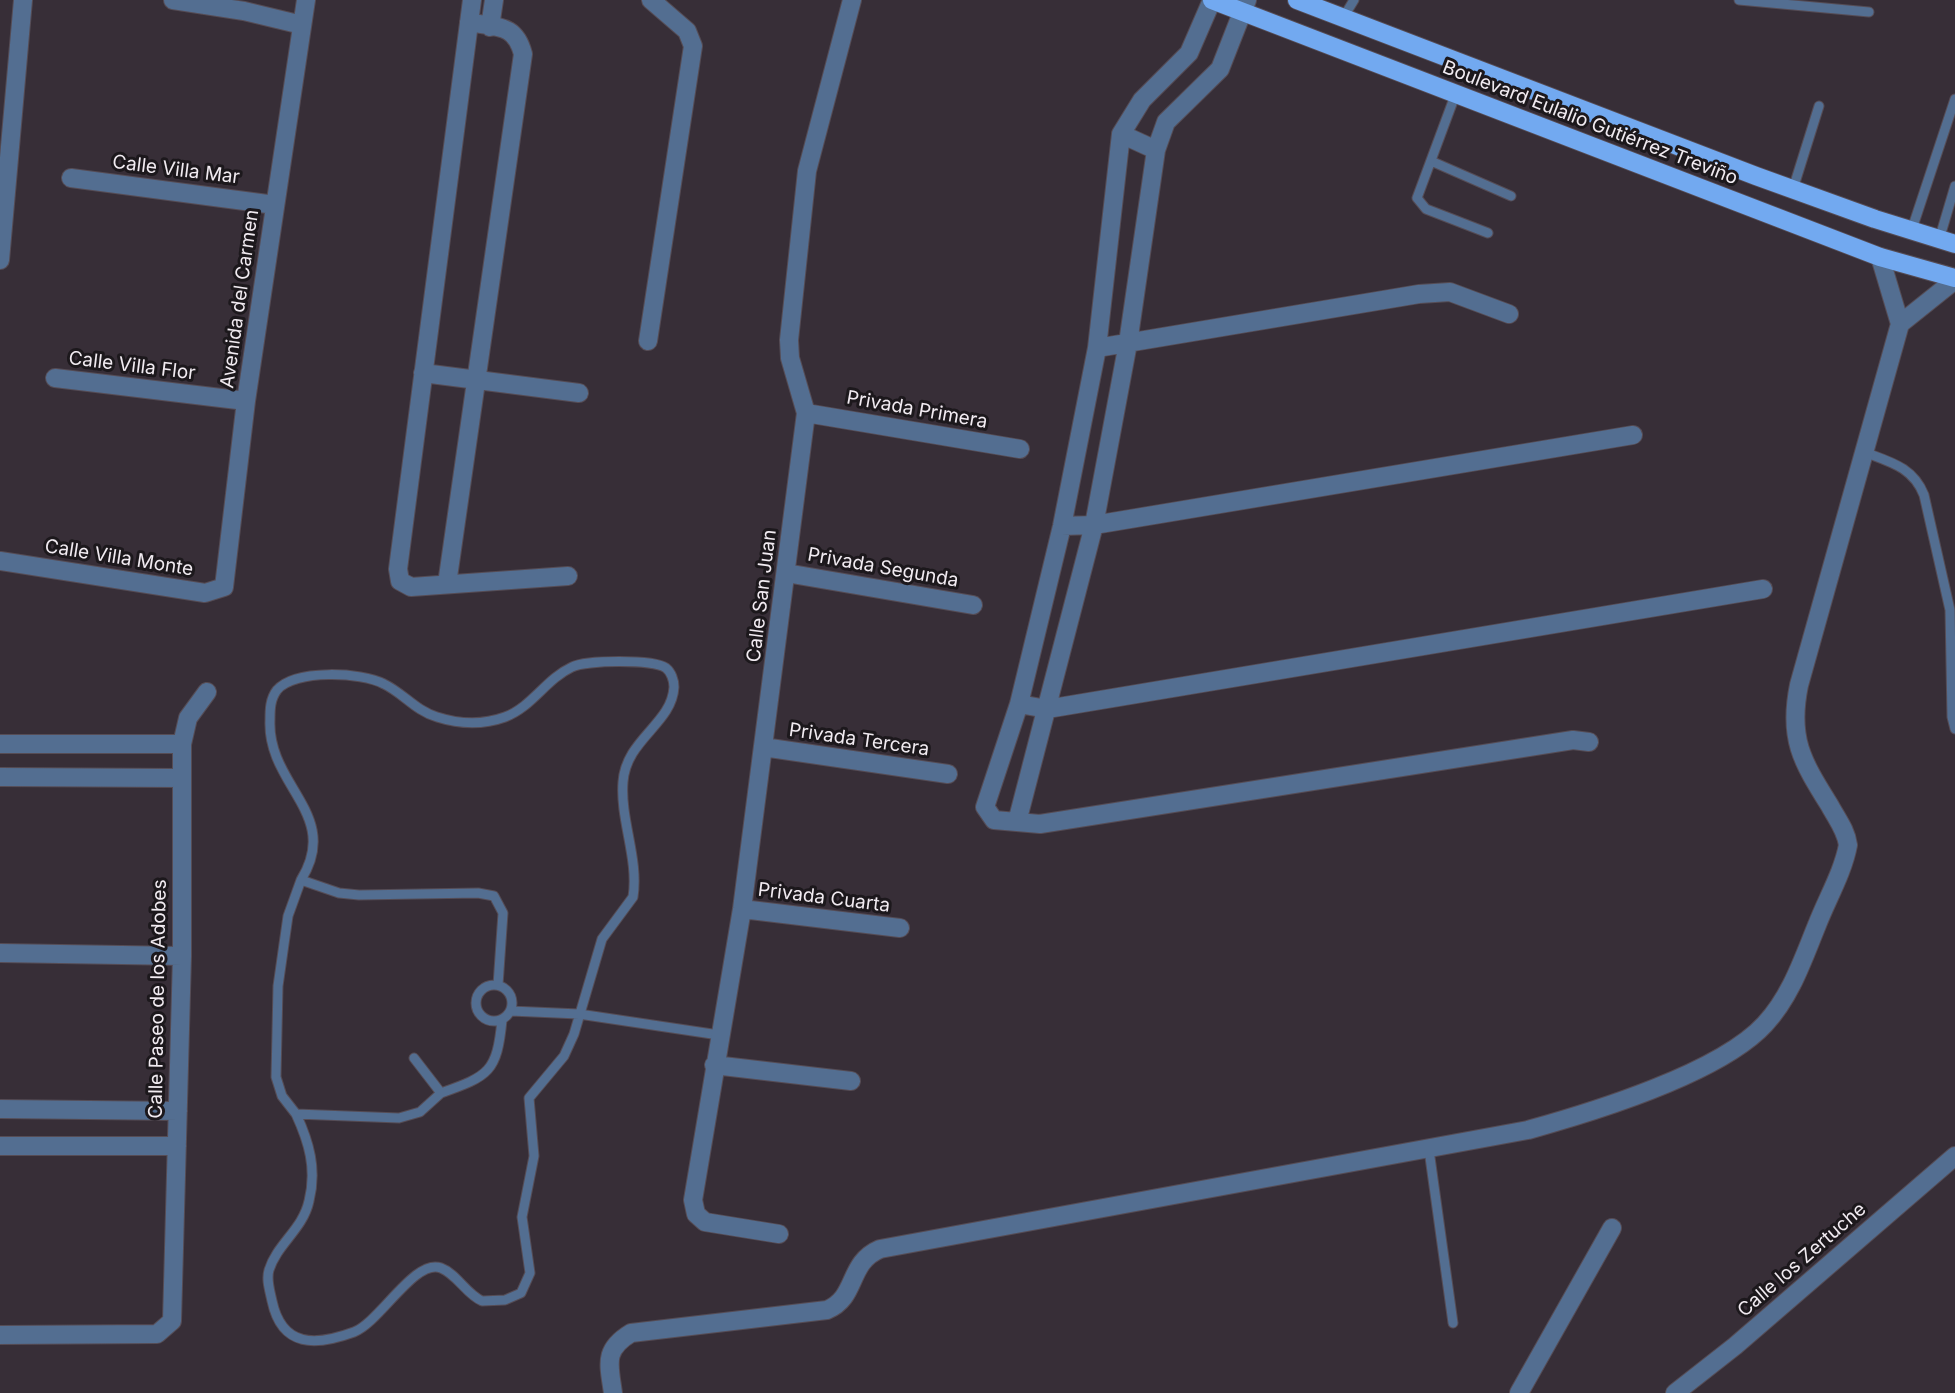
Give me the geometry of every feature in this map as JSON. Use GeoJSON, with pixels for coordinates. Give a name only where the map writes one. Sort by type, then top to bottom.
{"type":"FeatureCollection","features":[{"type":"Feature","properties":{"kind":"main road","name":"Boulevard Eulalio Gutiérrez Treviño"},"geometry":{"type":"LineString","coordinates":[[1212,0],[1245,6],[1456,93],[1880,257],[1955,279]]}},
{"type":"Feature","properties":{"kind":"main road","name":"Boulevard Eulalio Gutiérrez Treviño"},"geometry":{"type":"LineString","coordinates":[[1297,0],[1793,189],[1947,242]]}},
{"type":"Feature","properties":{"kind":"street"},"geometry":{"type":"LineString","coordinates":[[0,260],[23,0]]}},
{"type":"Feature","properties":{"kind":"street"},"geometry":{"type":"LineString","coordinates":[[173,0],[244,11],[302,25]]}},
{"type":"Feature","properties":{"kind":"street","name":"Avenida del Carmen"},"geometry":{"type":"LineString","coordinates":[[227,580],[246,401],[306,0]]}},
{"type":"Feature","properties":{"kind":"street"},"geometry":{"type":"LineString","coordinates":[[472,0],[398,569],[400,582],[411,587],[568,576]]}},
{"type":"Feature","properties":{"kind":"street"},"geometry":{"type":"LineString","coordinates":[[490,27],[494,0]]}},
{"type":"Feature","properties":{"kind":"street"},"geometry":{"type":"LineString","coordinates":[[648,341],[693,46],[687,31],[651,0]]}},
{"type":"Feature","properties":{"kind":"street","name":"Calle San Juan"},"geometry":{"type":"LineString","coordinates":[[779,1234],[705,1222],[696,1214],[693,1200],[742,909],[806,413],[790,358],[789,340],[805,185],[825,94],[852,0]]}},
{"type":"Feature","properties":{"kind":"street"},"geometry":{"type":"LineString","coordinates":[[1212,0],[1189,53],[1142,100],[1121,134],[1097,348],[1062,526],[1019,704],[985,807],[994,820],[1040,824],[1573,740],[1589,742]]}},
{"type":"Feature","properties":{"kind":"street"},"geometry":{"type":"LineString","coordinates":[[1017,822],[1094,525],[1128,343],[1156,150],[1166,122],[1220,69],[1245,6]]}},
{"type":"Feature","properties":{"kind":"street"},"geometry":{"type":"LineString","coordinates":[[447,584],[523,54],[519,37],[510,31],[469,22]]}},
{"type":"Feature","properties":{"kind":"street"},"geometry":{"type":"LineString","coordinates":[[1121,134],[1156,150]]}},
{"type":"Feature","properties":{"kind":"street","name":"Calle Villa Mar"},"geometry":{"type":"LineString","coordinates":[[71,178],[275,205]]}},
{"type":"Feature","properties":{"kind":"street"},"geometry":{"type":"LineString","coordinates":[[613,1393],[608,1359],[616,1342],[631,1333],[827,1310],[846,1297],[864,1257],[880,1249],[1528,1130],[1591,1112],[1650,1089],[1726,1055],[1748,1041],[1781,1004],[1802,960],[1848,845],[1839,820],[1804,764],[1796,745],[1794,723],[1799,685],[1900,324],[1880,257]]}},
{"type":"Feature","properties":{"kind":"street"},"geometry":{"type":"LineString","coordinates":[[1900,324],[1955,279]]}},
{"type":"Feature","properties":{"kind":"street"},"geometry":{"type":"LineString","coordinates":[[1097,348],[1419,294],[1450,292],[1509,314]]}},
{"type":"Feature","properties":{"kind":"street"},"geometry":{"type":"LineString","coordinates":[[423,373],[579,393]]}},
{"type":"Feature","properties":{"kind":"street","name":"Calle Villa Flor"},"geometry":{"type":"LineString","coordinates":[[55,378],[246,401]]}},
{"type":"Feature","properties":{"kind":"street","name":"Privada Primera"},"geometry":{"type":"LineString","coordinates":[[806,413],[1020,449]]}},
{"type":"Feature","properties":{"kind":"street"},"geometry":{"type":"LineString","coordinates":[[1062,526],[1094,525],[1633,435]]}},
{"type":"Feature","properties":{"kind":"street","name":"Calle Villa Monte"},"geometry":{"type":"LineString","coordinates":[[0,561],[205,593],[220,590],[227,580]]}},
{"type":"Feature","properties":{"kind":"street","name":"Privada Segunda"},"geometry":{"type":"LineString","coordinates":[[786,573],[973,605]]}},
{"type":"Feature","properties":{"kind":"street"},"geometry":{"type":"LineString","coordinates":[[1019,704],[1047,709],[1763,590]]}},
{"type":"Feature","properties":{"kind":"street","name":"Calle Paseo de los Adobes"},"geometry":{"type":"LineString","coordinates":[[0,1335],[157,1334],[169,1327],[174,1313],[182,956],[180,778],[182,744],[188,718],[207,692]]}},
{"type":"Feature","properties":{"kind":"street"},"geometry":{"type":"LineString","coordinates":[[0,744],[182,744]]}},
{"type":"Feature","properties":{"kind":"street"},"geometry":{"type":"LineString","coordinates":[[56,745],[56,778]]}},
{"type":"Feature","properties":{"kind":"street","name":"Privada Tercera"},"geometry":{"type":"LineString","coordinates":[[763,747],[948,774]]}},
{"type":"Feature","properties":{"kind":"street"},"geometry":{"type":"LineString","coordinates":[[0,777],[180,778]]}},
{"type":"Feature","properties":{"kind":"street","name":"Privada Cuarta"},"geometry":{"type":"LineString","coordinates":[[742,909],[900,928]]}},
{"type":"Feature","properties":{"kind":"street"},"geometry":{"type":"LineString","coordinates":[[0,953],[182,956]]}},
{"type":"Feature","properties":{"kind":"street"},"geometry":{"type":"LineString","coordinates":[[714,1065],[851,1082]]}},
{"type":"Feature","properties":{"kind":"street"},"geometry":{"type":"LineString","coordinates":[[0,1109],[178,1111]]}},
{"type":"Feature","properties":{"kind":"street"},"geometry":{"type":"LineString","coordinates":[[0,1146],[177,1146]]}},
{"type":"Feature","properties":{"kind":"street","name":"Calle los Zertuche"},"geometry":{"type":"LineString","coordinates":[[1675,1393],[1735,1346],[1955,1156]]}},
{"type":"Feature","properties":{"kind":"street"},"geometry":{"type":"LineString","coordinates":[[1519,1393],[1612,1228]]}},
{"type":"Feature","properties":{"kind":"lane"},"geometry":{"type":"LineString","coordinates":[[1343,18],[1354,0]]}},
{"type":"Feature","properties":{"kind":"lane"},"geometry":{"type":"LineString","coordinates":[[1739,0],[1869,12]]}},
{"type":"Feature","properties":{"kind":"lane"},"geometry":{"type":"LineString","coordinates":[[1456,93],[1418,191],[1420,204],[1488,233]]}},
{"type":"Feature","properties":{"kind":"lane"},"geometry":{"type":"LineString","coordinates":[[1912,229],[1955,99]]}},
{"type":"Feature","properties":{"kind":"lane"},"geometry":{"type":"LineString","coordinates":[[1793,189],[1819,106]]}},
{"type":"Feature","properties":{"kind":"lane"},"geometry":{"type":"LineString","coordinates":[[1431,161],[1511,196]]}},
{"type":"Feature","properties":{"kind":"lane"},"geometry":{"type":"LineString","coordinates":[[1947,242],[1955,186]]}},
{"type":"Feature","properties":{"kind":"lane"},"geometry":{"type":"LineString","coordinates":[[1864,452],[1902,466],[1920,483],[1924,495],[1950,610],[1952,717],[1955,729]]}},
{"type":"Feature","properties":{"kind":"lane"},"geometry":{"type":"LineString","coordinates":[[638,663],[663,667],[670,673],[674,682],[670,699],[663,713],[632,750],[624,769],[622,799],[633,897],[602,939],[564,1056],[529,1098],[534,1156],[522,1217],[530,1273],[526,1286],[513,1297],[482,1301],[444,1269],[432,1266],[418,1273],[362,1328],[309,1341],[297,1340],[275,1315],[268,1276],[274,1260],[299,1228],[309,1200],[312,1158],[296,1114],[282,1096],[276,1077],[278,986],[288,916],[301,880],[314,856],[315,832],[309,816],[273,752],[271,705],[283,685],[302,678],[332,675],[368,678],[382,683],[431,715],[450,721],[479,722],[493,721],[518,711],[560,674],[579,664],[638,663]]}},
{"type":"Feature","properties":{"kind":"lane"},"geometry":{"type":"LineString","coordinates":[[301,880],[339,893],[359,895],[478,893],[494,896],[503,913],[498,985]]}},
{"type":"Feature","properties":{"kind":"lane"},"geometry":{"type":"LineString","coordinates":[[502,1020],[484,1019],[476,1002],[486,987],[498,985],[509,992],[511,1011]]}},
{"type":"Feature","properties":{"kind":"lane"},"geometry":{"type":"LineString","coordinates":[[296,1114],[399,1118],[421,1112],[441,1093],[489,1070],[499,1052],[502,1020],[511,1011],[579,1014],[719,1035]]}},
{"type":"Feature","properties":{"kind":"lane"},"geometry":{"type":"LineString","coordinates":[[414,1059],[441,1093]]}},
{"type":"Feature","properties":{"kind":"lane"},"geometry":{"type":"LineString","coordinates":[[1429,1150],[1453,1324]]}}]}
